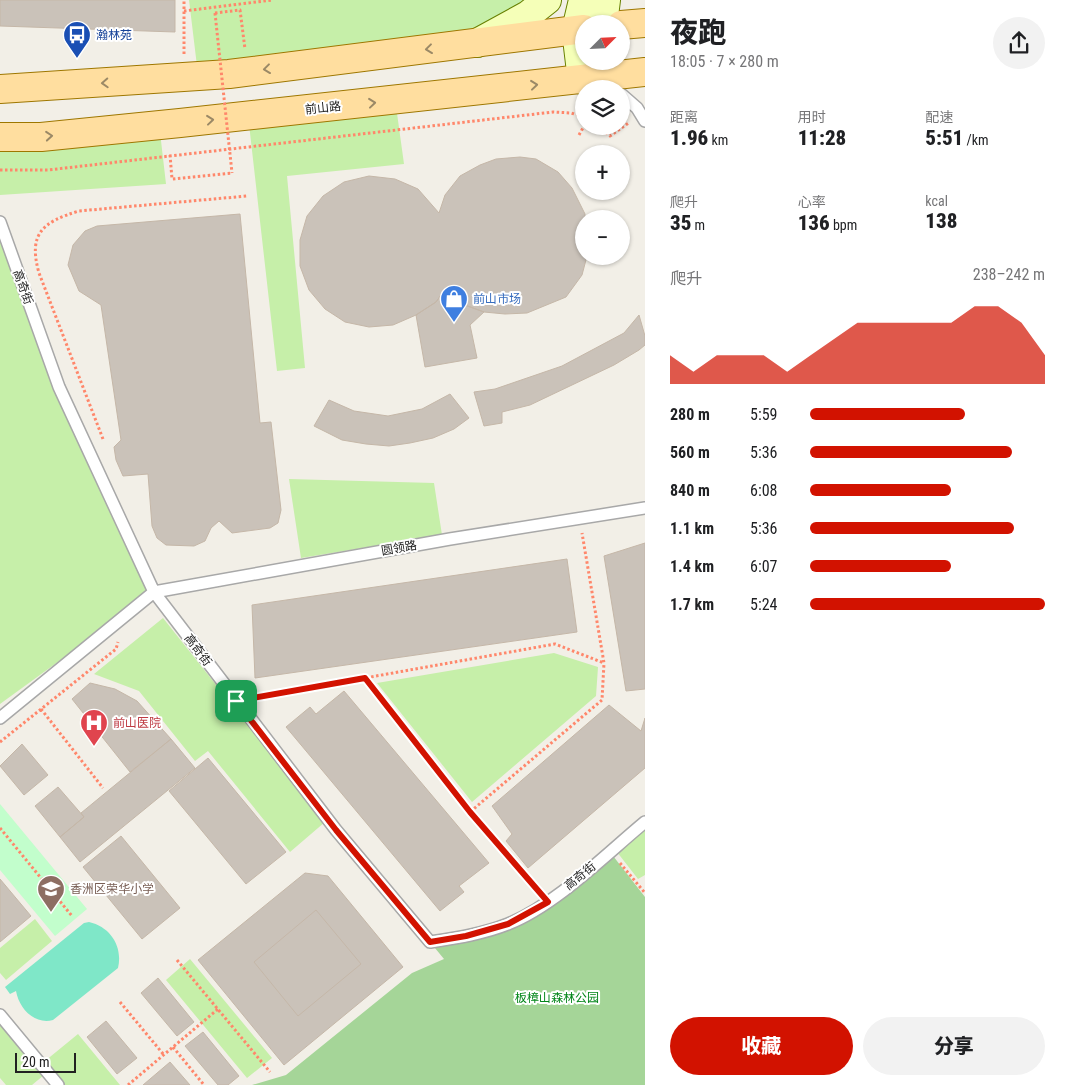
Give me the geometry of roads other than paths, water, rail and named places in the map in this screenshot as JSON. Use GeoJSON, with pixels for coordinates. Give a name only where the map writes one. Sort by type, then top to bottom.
{"type":"FeatureCollection","features":[{"type":"Feature","properties":{"kind":"main road"},"geometry":{"type":"LineString","coordinates":[[477,43],[528,15],[547,0]]}},
{"type":"Feature","properties":{"kind":"main road"},"geometry":{"type":"LineString","coordinates":[[581,15],[583,0]]}},
{"type":"Feature","properties":{"kind":"main road"},"geometry":{"type":"LineString","coordinates":[[604,15],[606,0]]}},
{"type":"Feature","properties":{"kind":"main road"},"geometry":{"type":"LineString","coordinates":[[630,24],[645,23]]}},
{"type":"Feature","properties":{"kind":"main road"},"geometry":{"type":"LineString","coordinates":[[0,89],[184,78],[248,72],[575,30]]}},
{"type":"Feature","properties":{"kind":"main road","name":"前山路"},"geometry":{"type":"LineString","coordinates":[[604,80],[645,72]]}},
{"type":"Feature","properties":{"kind":"main road","name":"前山路"},"geometry":{"type":"LineString","coordinates":[[0,137],[50,136],[575,83]]}},
{"type":"Feature","properties":{"kind":"lane"},"geometry":{"type":"LineString","coordinates":[[630,106],[643,117]]}},
{"type":"Feature","properties":{"kind":"lane","name":"高奇街"},"geometry":{"type":"LineString","coordinates":[[0,222],[60,387],[154,592],[336,830],[430,942],[466,936],[508,924],[548,902],[645,822]]}},
{"type":"Feature","properties":{"kind":"lane","name":"圆领路"},"geometry":{"type":"LineString","coordinates":[[154,592],[645,508]]}},
{"type":"Feature","properties":{"kind":"lane"},"geometry":{"type":"LineString","coordinates":[[0,718],[154,592]]}},
{"type":"Feature","properties":{"kind":"lane"},"geometry":{"type":"LineString","coordinates":[[0,1015],[58,1085]]}},
{"type":"Feature","properties":{"kind":"place","name":"瀚林苑"},"geometry":{"type":"Point","coordinates":[77,59]}},
{"type":"Feature","properties":{"kind":"place","name":"前山市场"},"geometry":{"type":"Point","coordinates":[454,323]}},
{"type":"Feature","properties":{"kind":"place","name":"前山医院"},"geometry":{"type":"Point","coordinates":[94,747]}},
{"type":"Feature","properties":{"kind":"place","name":"香洲区荣华小学"},"geometry":{"type":"Point","coordinates":[51,913]}},
{"type":"Feature","properties":{"kind":"park label","name":"板樟山森林公园"},"geometry":{"type":"Point","coordinates":[557,998]}}]}
